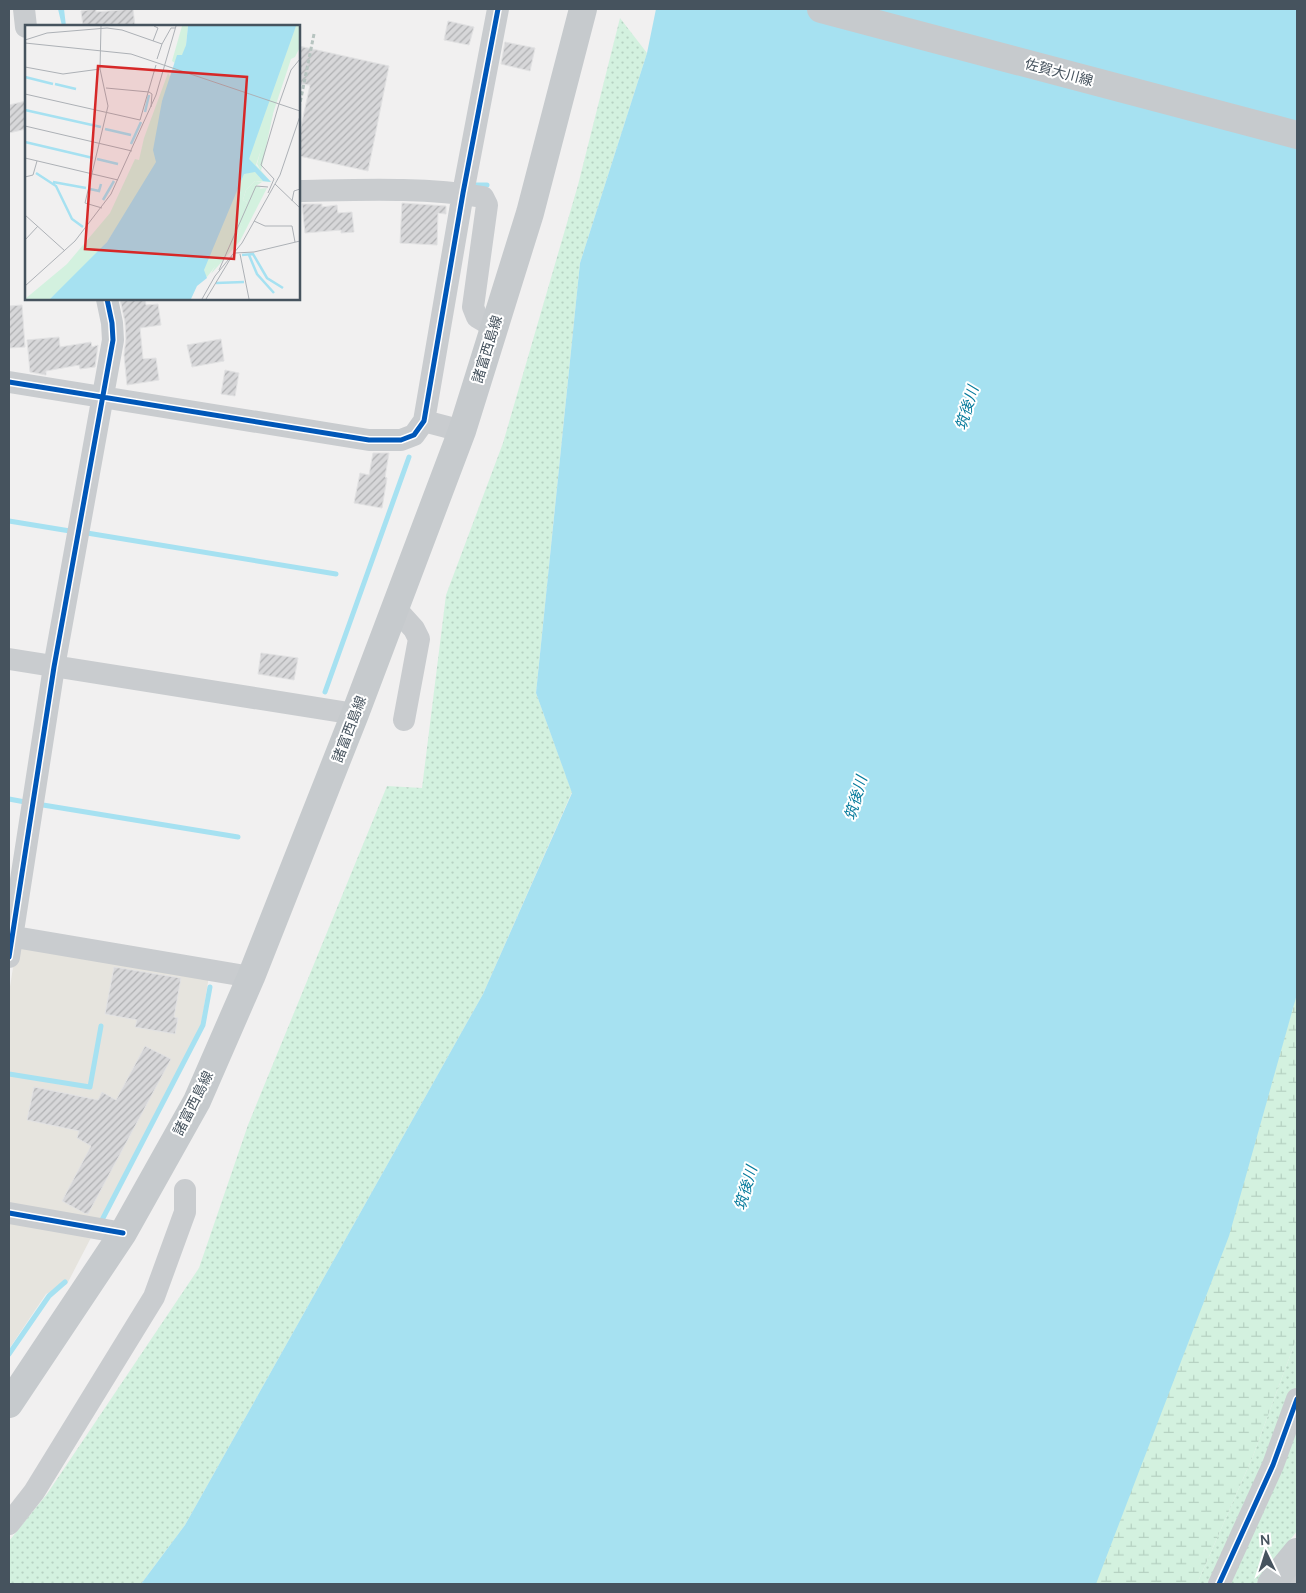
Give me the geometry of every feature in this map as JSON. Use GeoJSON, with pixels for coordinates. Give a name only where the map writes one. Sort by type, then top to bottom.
{"type":"FeatureCollection","features":[{"type":"Feature","properties":{"kind":"main road","name":"諸富西島線"},"geometry":{"type":"LineString","coordinates":[[9,1404],[123,1233],[197,1101],[251,977],[355,714],[462,431],[530,213],[583,9]]}},
{"type":"Feature","properties":{"kind":"main road","name":"佐賀大川線"},"geometry":{"type":"LineString","coordinates":[[821,9],[1297,135]]}},
{"type":"Feature","properties":{"kind":"street"},"geometry":{"type":"LineString","coordinates":[[9,382],[369,440],[401,440],[414,435],[424,420],[462,194],[498,9]]}},
{"type":"Feature","properties":{"kind":"street"},"geometry":{"type":"LineString","coordinates":[[300,191],[374,190],[462,194],[482,197],[487,205],[473,307],[477,317],[494,327]]}},
{"type":"Feature","properties":{"kind":"street"},"geometry":{"type":"LineString","coordinates":[[107,300],[113,340],[54,667],[10,943],[251,977]]}},
{"type":"Feature","properties":{"kind":"street"},"geometry":{"type":"LineString","coordinates":[[424,420],[462,431]]}},
{"type":"Feature","properties":{"kind":"street"},"geometry":{"type":"LineString","coordinates":[[395,608],[414,629],[419,639],[404,720]]}},
{"type":"Feature","properties":{"kind":"street"},"geometry":{"type":"LineString","coordinates":[[9,659],[355,714]]}},
{"type":"Feature","properties":{"kind":"street"},"geometry":{"type":"LineString","coordinates":[[9,1524],[34,1492],[154,1297],[184,1212],[185,1190]]}},
{"type":"Feature","properties":{"kind":"street"},"geometry":{"type":"LineString","coordinates":[[9,1213],[123,1233]]}},
{"type":"Feature","properties":{"kind":"street"},"geometry":{"type":"LineString","coordinates":[[1219,1584],[1273,1465],[1297,1399]]}},
{"type":"Feature","properties":{"kind":"path"},"geometry":{"type":"LineString","coordinates":[[300,103],[314,34]]}},
{"type":"Feature","properties":{"kind":"shaded area"},"geometry":{"type":"Polygon","coordinates":[[[17,942],[209,976],[201,1025],[67,1284],[46,1294],[9,1349],[9,993],[17,942]]]}},
{"type":"Feature","properties":{"kind":"green space"},"geometry":{"type":"Polygon","coordinates":[[[620,18],[647,53],[580,263],[536,693],[572,792],[483,994],[185,1525],[141,1584],[9,1584],[9,1541],[47,1494],[199,1268],[248,1125],[387,786],[422,788],[446,595],[503,443],[578,185],[620,18]]]}},
{"type":"Feature","properties":{"kind":"green space"},"geometry":{"type":"Polygon","coordinates":[[[1297,797],[1297,1337],[1253,1456],[1197,1584],[1049,1584],[1297,797]]]}},
{"type":"Feature","properties":{"kind":"green space"},"geometry":{"type":"Polygon","coordinates":[[[1297,1337],[1297,1390],[1214,1584],[1197,1584],[1253,1456],[1297,1337]]]}},
{"type":"Feature","properties":{"kind":"green space"},"geometry":{"type":"Polygon","coordinates":[[[1297,1413],[1297,1531],[1256,1584],[1223,1584],[1297,1413]]]}},
{"type":"Feature","properties":{"kind":"water"},"geometry":{"type":"Polygon","coordinates":[[[58,9],[64,9],[66,25],[62,25],[58,9]]]}},
{"type":"Feature","properties":{"kind":"water","name":"筑後川"},"geometry":{"type":"Polygon","coordinates":[[[656,9],[1297,9],[1297,994],[1229,1236],[1096,1584],[141,1584],[185,1525],[483,994],[572,793],[536,693],[580,263],[647,53],[656,9]]]}},
{"type":"Feature","properties":{"kind":"building"},"geometry":{"type":"Polygon","coordinates":[[[96,9],[96,12],[133,9],[135,25],[83,25],[81,11],[96,9]]]}},
{"type":"Feature","properties":{"kind":"building"},"geometry":{"type":"Polygon","coordinates":[[[448,21],[474,27],[469,45],[444,40],[448,21]]]}},
{"type":"Feature","properties":{"kind":"building"},"geometry":{"type":"Polygon","coordinates":[[[505,42],[535,48],[530,71],[501,64],[505,42]]]}},
{"type":"Feature","properties":{"kind":"building"},"geometry":{"type":"Polygon","coordinates":[[[300,46],[389,66],[368,171],[300,156],[300,131],[310,85],[300,84],[300,46]]]}},
{"type":"Feature","properties":{"kind":"building"},"geometry":{"type":"Polygon","coordinates":[[[25,101],[25,129],[9,133],[9,105],[25,101]]]}},
{"type":"Feature","properties":{"kind":"building"},"geometry":{"type":"Polygon","coordinates":[[[402,203],[446,206],[446,214],[438,213],[437,245],[400,243],[402,203]]]}},
{"type":"Feature","properties":{"kind":"building"},"geometry":{"type":"Polygon","coordinates":[[[302,204],[322,204],[322,207],[337,205],[338,213],[352,212],[354,232],[341,233],[341,230],[305,233],[302,204]]]}},
{"type":"Feature","properties":{"kind":"building"},"geometry":{"type":"Polygon","coordinates":[[[120,300],[145,300],[146,305],[158,304],[161,325],[140,328],[143,359],[156,358],[159,380],[127,385],[124,355],[126,339],[125,322],[120,300]]]}},
{"type":"Feature","properties":{"kind":"building"},"geometry":{"type":"Polygon","coordinates":[[[22,305],[25,347],[9,348],[9,306],[22,305]]]}},
{"type":"Feature","properties":{"kind":"building"},"geometry":{"type":"Polygon","coordinates":[[[59,337],[60,347],[91,342],[92,347],[98,345],[95,367],[80,369],[79,365],[46,371],[46,375],[30,372],[27,340],[59,337]]]}},
{"type":"Feature","properties":{"kind":"building"},"geometry":{"type":"Polygon","coordinates":[[[221,339],[224,361],[192,367],[187,345],[221,339]]]}},
{"type":"Feature","properties":{"kind":"building"},"geometry":{"type":"Polygon","coordinates":[[[225,370],[239,373],[235,396],[221,394],[225,370]]]}},
{"type":"Feature","properties":{"kind":"building"},"geometry":{"type":"Polygon","coordinates":[[[373,453],[389,453],[382,508],[354,503],[360,473],[369,475],[373,453]]]}},
{"type":"Feature","properties":{"kind":"building"},"geometry":{"type":"Polygon","coordinates":[[[261,653],[298,658],[294,680],[258,674],[261,653]]]}},
{"type":"Feature","properties":{"kind":"building"},"geometry":{"type":"Polygon","coordinates":[[[114,967],[181,978],[174,1017],[178,1018],[175,1034],[135,1027],[137,1020],[105,1014],[114,967]]]}},
{"type":"Feature","properties":{"kind":"building"},"geometry":{"type":"Polygon","coordinates":[[[145,1046],[171,1059],[88,1214],[84,1213],[62,1201],[91,1146],[77,1138],[79,1131],[27,1120],[34,1087],[98,1100],[102,1092],[116,1100],[145,1046]]]}},
{"type":"Feature","properties":{"kind":"waterway"},"geometry":{"type":"LineString","coordinates":[[472,185],[487,185]]}},
{"type":"Feature","properties":{"kind":"waterway"},"geometry":{"type":"LineString","coordinates":[[325,692],[409,457]]}},
{"type":"Feature","properties":{"kind":"waterway"},"geometry":{"type":"LineString","coordinates":[[9,521],[70,531]]}},
{"type":"Feature","properties":{"kind":"waterway"},"geometry":{"type":"LineString","coordinates":[[87,533],[336,574]]}},
{"type":"Feature","properties":{"kind":"waterway"},"geometry":{"type":"LineString","coordinates":[[9,799],[25,802]]}},
{"type":"Feature","properties":{"kind":"waterway"},"geometry":{"type":"LineString","coordinates":[[43,805],[238,837]]}},
{"type":"Feature","properties":{"kind":"waterway"},"geometry":{"type":"LineString","coordinates":[[102,1220],[203,1025],[210,987]]}},
{"type":"Feature","properties":{"kind":"waterway"},"geometry":{"type":"LineString","coordinates":[[9,1074],[90,1087],[101,1026]]}},
{"type":"Feature","properties":{"kind":"waterway"},"geometry":{"type":"LineString","coordinates":[[9,1354],[49,1296],[65,1282]]}},
{"type":"Feature","properties":{"kind":"cycle path"},"geometry":{"type":"LineString","coordinates":[[9,382],[369,440],[401,440],[414,435],[424,421],[463,193],[498,9]]}},
{"type":"Feature","properties":{"kind":"cycle path"},"geometry":{"type":"LineString","coordinates":[[9,957],[54,667],[113,340],[107,300]]}},
{"type":"Feature","properties":{"kind":"cycle path"},"geometry":{"type":"LineString","coordinates":[[9,1213],[123,1233]]}},
{"type":"Feature","properties":{"kind":"cycle path"},"geometry":{"type":"LineString","coordinates":[[1219,1584],[1273,1465],[1297,1399]]}}]}
